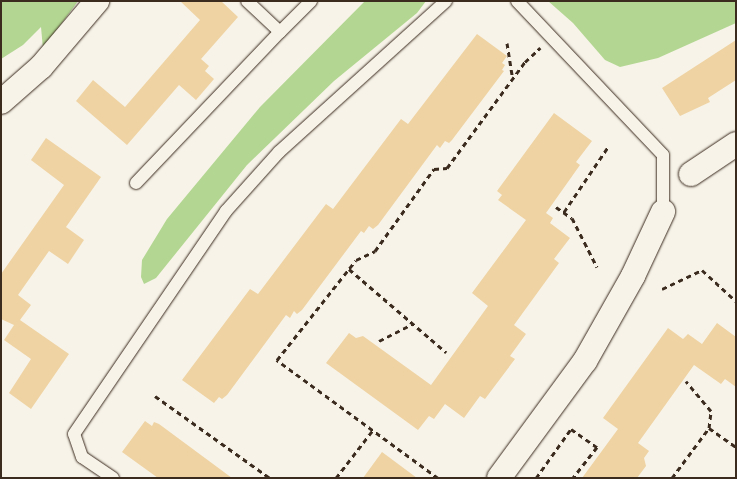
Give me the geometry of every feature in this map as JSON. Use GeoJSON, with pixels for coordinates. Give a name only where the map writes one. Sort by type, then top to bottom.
{"type":"FeatureCollection","features":[{"type":"Feature","properties":{"kind":"street"},"geometry":{"type":"LineString","coordinates":[[1,102],[41,67],[97,1]]}},
{"type":"Feature","properties":{"kind":"street"},"geometry":{"type":"LineString","coordinates":[[690,174],[736,144]]}},
{"type":"Feature","properties":{"kind":"street"},"geometry":{"type":"LineString","coordinates":[[499,478],[585,361],[632,276],[663,212]]}},
{"type":"Feature","properties":{"kind":"lane"},"geometry":{"type":"LineString","coordinates":[[247,1],[280,32]]}},
{"type":"Feature","properties":{"kind":"lane"},"geometry":{"type":"LineString","coordinates":[[136,183],[311,1]]}},
{"type":"Feature","properties":{"kind":"lane"},"geometry":{"type":"LineString","coordinates":[[113,478],[82,457],[74,434],[226,211],[279,152],[446,1]]}},
{"type":"Feature","properties":{"kind":"lane"},"geometry":{"type":"LineString","coordinates":[[517,1],[662,156],[663,212]]}},
{"type":"Feature","properties":{"kind":"path"},"geometry":{"type":"LineString","coordinates":[[438,478],[277,360],[356,260],[375,252],[434,169],[448,168],[525,62],[551,38]]}},
{"type":"Feature","properties":{"kind":"path"},"geometry":{"type":"LineString","coordinates":[[507,43],[513,80]]}},
{"type":"Feature","properties":{"kind":"path"},"geometry":{"type":"LineString","coordinates":[[564,212],[608,146]]}},
{"type":"Feature","properties":{"kind":"path"},"geometry":{"type":"LineString","coordinates":[[556,207],[572,218],[597,267]]}},
{"type":"Feature","properties":{"kind":"path"},"geometry":{"type":"LineString","coordinates":[[348,269],[446,352]]}},
{"type":"Feature","properties":{"kind":"path"},"geometry":{"type":"LineString","coordinates":[[662,289],[702,270],[736,301]]}},
{"type":"Feature","properties":{"kind":"path"},"geometry":{"type":"LineString","coordinates":[[379,342],[413,324]]}},
{"type":"Feature","properties":{"kind":"path"},"geometry":{"type":"LineString","coordinates":[[672,478],[709,428],[711,411],[686,381]]}},
{"type":"Feature","properties":{"kind":"path"},"geometry":{"type":"LineString","coordinates":[[155,396],[270,478]]}},
{"type":"Feature","properties":{"kind":"path"},"geometry":{"type":"LineString","coordinates":[[709,428],[736,447]]}},
{"type":"Feature","properties":{"kind":"path"},"geometry":{"type":"LineString","coordinates":[[537,477],[571,429],[597,447],[573,478]]}},
{"type":"Feature","properties":{"kind":"path"},"geometry":{"type":"LineString","coordinates":[[336,478],[373,430]]}},
{"type":"Feature","properties":{"kind":"green space"},"geometry":{"type":"Polygon","coordinates":[[[1,1],[78,1],[43,49],[41,27],[23,45],[1,59],[1,1]]]}},
{"type":"Feature","properties":{"kind":"green space"},"geometry":{"type":"Polygon","coordinates":[[[365,1],[426,1],[417,13],[334,81],[247,165],[156,278],[144,284],[141,277],[142,260],[167,219],[260,107],[365,1]]]}},
{"type":"Feature","properties":{"kind":"green space"},"geometry":{"type":"Polygon","coordinates":[[[548,1],[736,1],[736,23],[658,58],[620,67],[605,60],[573,23],[548,1]]]}},
{"type":"Feature","properties":{"kind":"building"},"geometry":{"type":"Polygon","coordinates":[[[180,1],[221,1],[238,17],[201,59],[209,66],[205,71],[214,79],[196,100],[179,85],[127,145],[76,101],[93,80],[125,107],[200,20],[180,1]]]}},
{"type":"Feature","properties":{"kind":"building"},"geometry":{"type":"Polygon","coordinates":[[[477,34],[507,56],[502,63],[505,65],[502,70],[504,71],[452,140],[449,143],[445,141],[440,148],[437,145],[378,225],[373,229],[369,226],[364,233],[361,231],[302,310],[297,314],[294,311],[290,318],[286,315],[227,395],[222,399],[219,397],[214,403],[182,380],[250,289],[258,294],[326,204],[333,209],[401,119],[408,124],[477,34]]]}},
{"type":"Feature","properties":{"kind":"building"},"geometry":{"type":"Polygon","coordinates":[[[736,40],[736,80],[708,98],[710,102],[680,116],[662,88],[736,40]]]}},
{"type":"Feature","properties":{"kind":"building"},"geometry":{"type":"Polygon","coordinates":[[[554,113],[592,141],[576,162],[580,165],[546,213],[553,218],[550,223],[570,238],[554,259],[559,263],[514,325],[526,334],[510,356],[515,359],[485,399],[480,396],[464,418],[445,404],[434,419],[429,416],[418,430],[326,363],[349,333],[356,338],[363,336],[431,385],[488,306],[472,293],[526,220],[498,200],[502,195],[497,191],[554,113]]]}},
{"type":"Feature","properties":{"kind":"building"},"geometry":{"type":"Polygon","coordinates":[[[46,138],[101,177],[66,227],[84,240],[68,264],[49,251],[18,295],[31,305],[20,320],[69,354],[31,409],[9,393],[31,359],[4,340],[14,325],[1,319],[1,274],[64,185],[31,160],[46,138]]]}},
{"type":"Feature","properties":{"kind":"building"},"geometry":{"type":"Polygon","coordinates":[[[717,323],[736,337],[736,387],[725,379],[721,384],[694,365],[638,443],[649,451],[644,458],[646,466],[637,478],[582,478],[618,429],[603,418],[668,328],[683,339],[688,334],[702,344],[717,323]]]}},
{"type":"Feature","properties":{"kind":"building"},"geometry":{"type":"Polygon","coordinates":[[[145,421],[152,426],[154,422],[159,424],[232,478],[158,478],[122,452],[145,421]]]}},
{"type":"Feature","properties":{"kind":"building"},"geometry":{"type":"Polygon","coordinates":[[[382,452],[417,478],[363,478],[382,452]]]}}]}
